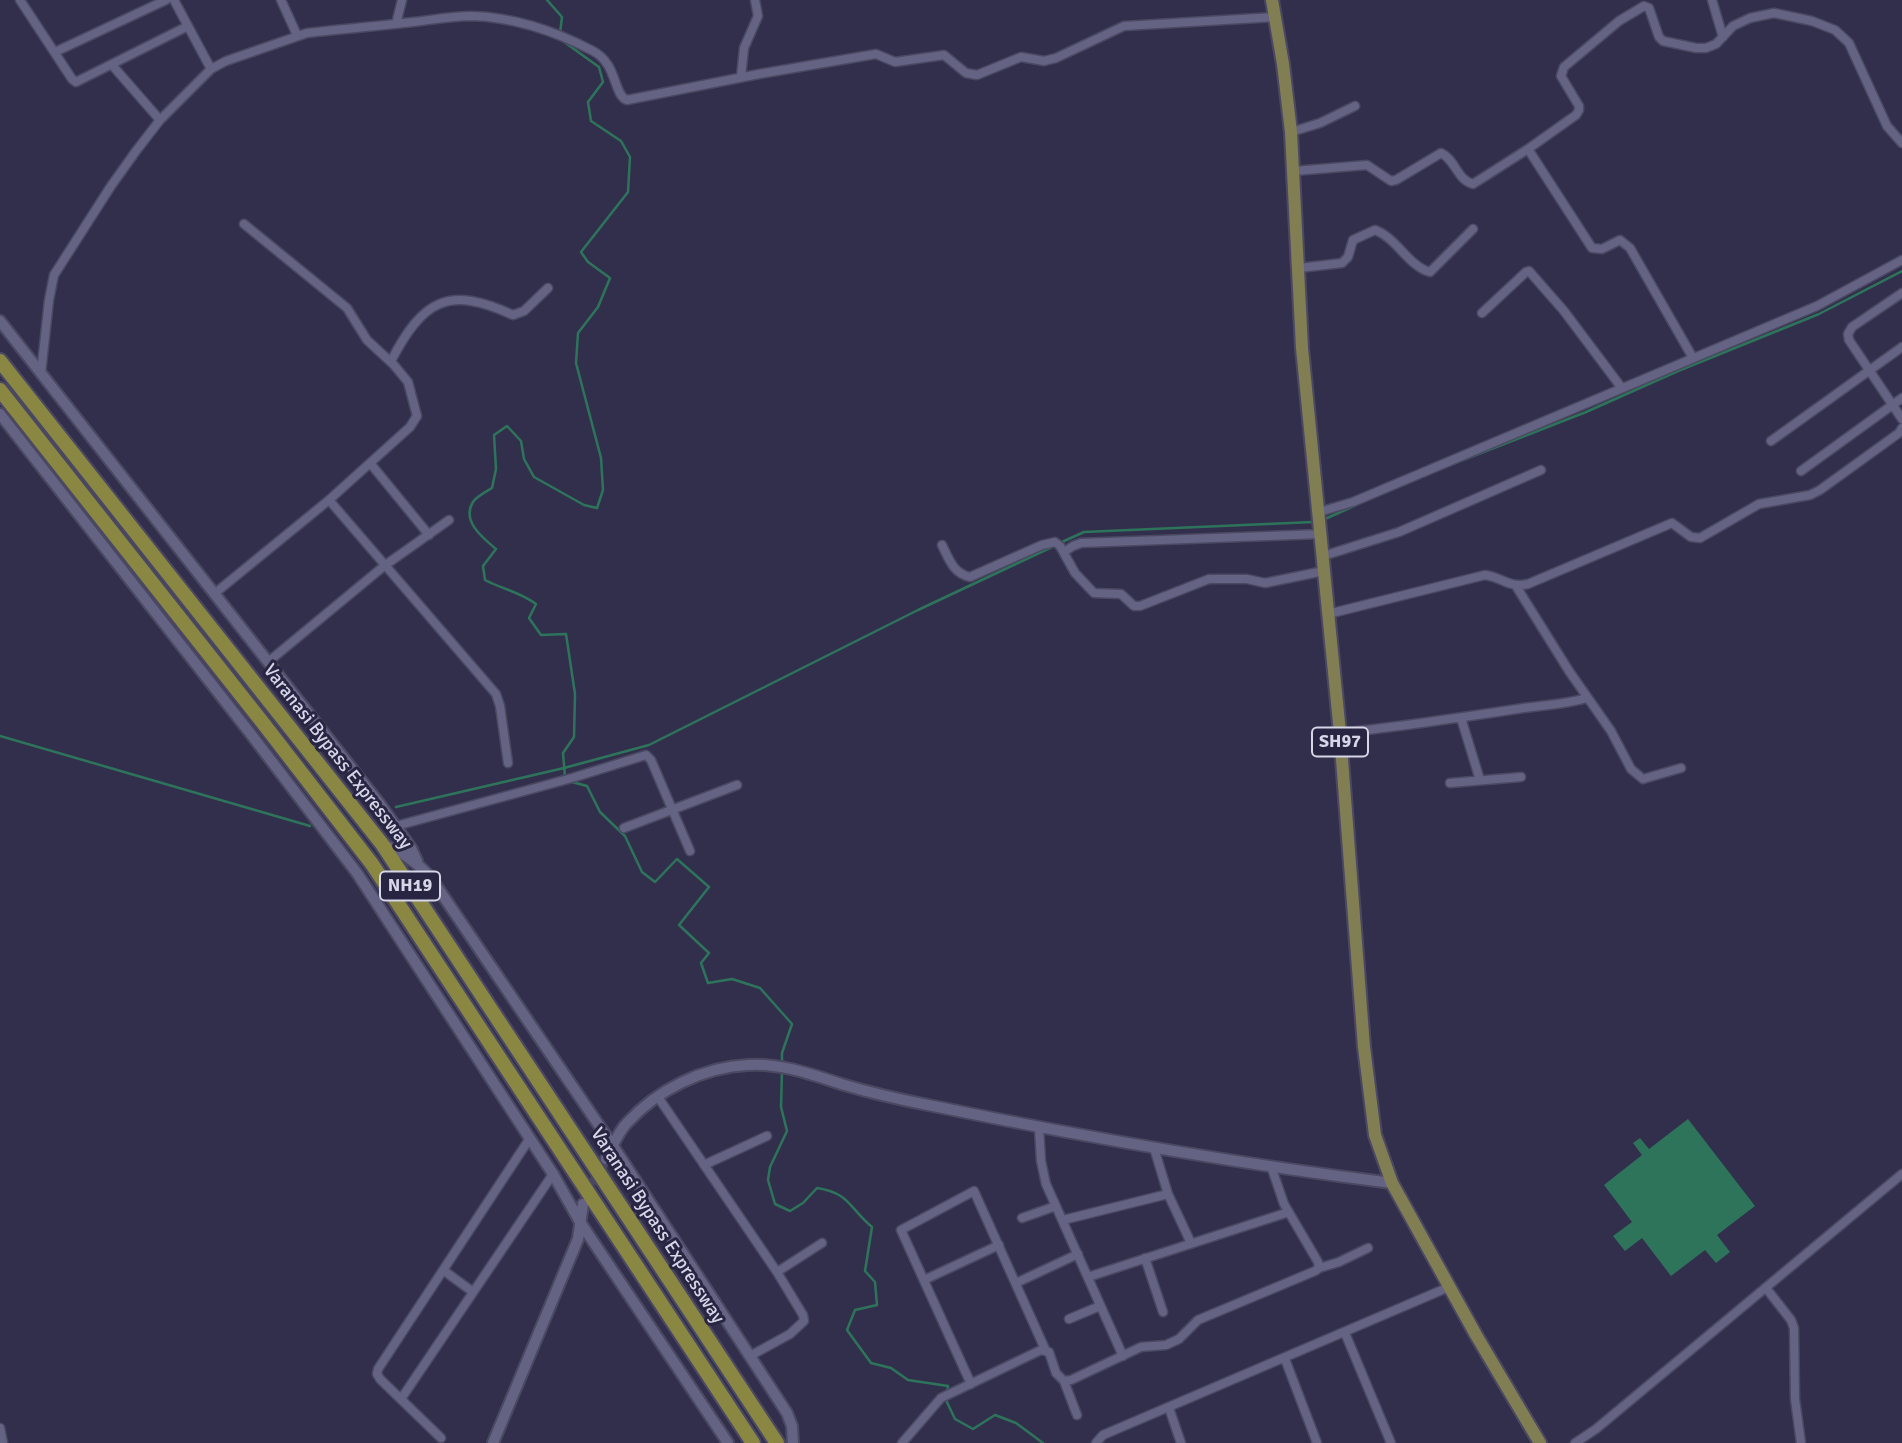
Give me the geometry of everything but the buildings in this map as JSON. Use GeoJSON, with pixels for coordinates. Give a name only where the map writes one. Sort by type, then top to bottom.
{"type":"FeatureCollection","features":[{"type":"Feature","properties":{"kind":"highway","name":"Varanasi Bypass Expressway"},"geometry":{"type":"LineString","coordinates":[[0,361],[382,844],[777,1443]]}},
{"type":"Feature","properties":{"kind":"highway","name":"Varanasi Bypass Expressway"},"geometry":{"type":"LineString","coordinates":[[0,390],[372,864],[753,1443]]}},
{"type":"Feature","properties":{"kind":"main road","name":"SH97"},"geometry":{"type":"LineString","coordinates":[[1272,0],[1291,132],[1302,348],[1340,733],[1370,1108],[1382,1159],[1392,1183],[1540,1443]]}},
{"type":"Feature","properties":{"kind":"street"},"geometry":{"type":"LineString","coordinates":[[20,0],[76,82],[188,26]]}},
{"type":"Feature","properties":{"kind":"street"},"geometry":{"type":"LineString","coordinates":[[55,52],[166,0]]}},
{"type":"Feature","properties":{"kind":"street"},"geometry":{"type":"LineString","coordinates":[[174,0],[211,69]]}},
{"type":"Feature","properties":{"kind":"street"},"geometry":{"type":"LineString","coordinates":[[281,0],[297,35]]}},
{"type":"Feature","properties":{"kind":"street"},"geometry":{"type":"LineString","coordinates":[[396,24],[402,0]]}},
{"type":"Feature","properties":{"kind":"street"},"geometry":{"type":"LineString","coordinates":[[741,78],[744,48],[758,16],[755,0]]}},
{"type":"Feature","properties":{"kind":"street"},"geometry":{"type":"LineString","coordinates":[[1712,0],[1723,37]]}},
{"type":"Feature","properties":{"kind":"street"},"geometry":{"type":"LineString","coordinates":[[1294,171],[1367,165],[1391,181],[1441,153],[1448,156],[1466,182],[1473,184],[1528,149],[1579,110],[1561,76],[1564,67],[1611,27],[1642,6],[1647,7],[1659,37],[1671,44],[1706,48],[1723,37],[1733,26],[1750,18],[1773,13],[1812,21],[1835,30],[1849,43],[1887,126],[1902,144]]}},
{"type":"Feature","properties":{"kind":"street"},"geometry":{"type":"LineString","coordinates":[[41,373],[48,300],[54,275],[111,186],[160,120],[211,69],[297,35],[470,16],[532,25],[601,55],[611,68],[621,96],[627,100],[876,54],[895,62],[944,55],[966,72],[977,75],[1014,58],[1044,61],[1056,58],[1124,26],[1275,18]]}},
{"type":"Feature","properties":{"kind":"street"},"geometry":{"type":"LineString","coordinates":[[111,65],[160,120]]}},
{"type":"Feature","properties":{"kind":"street"},"geometry":{"type":"LineString","coordinates":[[1291,132],[1320,123],[1355,106]]}},
{"type":"Feature","properties":{"kind":"street"},"geometry":{"type":"LineString","coordinates":[[1528,149],[1592,248],[1602,249],[1620,240],[1630,248],[1693,358]]}},
{"type":"Feature","properties":{"kind":"street"},"geometry":{"type":"LineString","coordinates":[[214,594],[329,500],[410,427],[417,416],[408,382],[367,340],[347,308],[244,224]]}},
{"type":"Feature","properties":{"kind":"street"},"geometry":{"type":"LineString","coordinates":[[1299,268],[1342,263],[1348,257],[1353,240],[1375,230],[1385,234],[1421,269],[1430,272],[1473,229]]}},
{"type":"Feature","properties":{"kind":"street"},"geometry":{"type":"LineString","coordinates":[[1319,512],[1353,502],[1817,306],[1902,260]]}},
{"type":"Feature","properties":{"kind":"street"},"geometry":{"type":"LineString","coordinates":[[1482,313],[1530,271],[1621,387]]}},
{"type":"Feature","properties":{"kind":"street"},"geometry":{"type":"LineString","coordinates":[[391,362],[407,331],[439,305],[459,299],[475,300],[513,315],[524,311],[548,288]]}},
{"type":"Feature","properties":{"kind":"street"},"geometry":{"type":"LineString","coordinates":[[1902,293],[1849,330],[1849,340],[1902,419]]}},
{"type":"Feature","properties":{"kind":"street"},"geometry":{"type":"LineString","coordinates":[[0,321],[396,826],[418,863],[431,878],[613,1146],[787,1413],[792,1426],[793,1443]]}},
{"type":"Feature","properties":{"kind":"street"},"geometry":{"type":"LineString","coordinates":[[1770,441],[1902,347]]}},
{"type":"Feature","properties":{"kind":"street"},"geometry":{"type":"LineString","coordinates":[[1801,471],[1902,398]]}},
{"type":"Feature","properties":{"kind":"street"},"geometry":{"type":"LineString","coordinates":[[0,414],[357,873],[530,1138],[580,1222],[728,1443]]}},
{"type":"Feature","properties":{"kind":"street"},"geometry":{"type":"LineString","coordinates":[[1328,614],[1485,575],[1516,586],[1528,584],[1672,523],[1691,537],[1700,538],[1759,504],[1810,495],[1899,433],[1902,428]]}},
{"type":"Feature","properties":{"kind":"street"},"geometry":{"type":"LineString","coordinates":[[370,463],[429,535]]}},
{"type":"Feature","properties":{"kind":"street"},"geometry":{"type":"LineString","coordinates":[[1323,556],[1399,532],[1541,470]]}},
{"type":"Feature","properties":{"kind":"street"},"geometry":{"type":"LineString","coordinates":[[329,500],[496,694],[508,764]]}},
{"type":"Feature","properties":{"kind":"street"},"geometry":{"type":"LineString","coordinates":[[268,662],[384,566],[449,520]]}},
{"type":"Feature","properties":{"kind":"street"},"geometry":{"type":"LineString","coordinates":[[1064,552],[1081,543],[1321,534]]}},
{"type":"Feature","properties":{"kind":"street"},"geometry":{"type":"LineString","coordinates":[[942,545],[954,569],[961,575],[970,577],[1042,545],[1055,542],[1064,552],[1075,573],[1094,593],[1121,594],[1134,606],[1209,579],[1247,579],[1265,583],[1324,571]]}},
{"type":"Feature","properties":{"kind":"street"},"geometry":{"type":"LineString","coordinates":[[1516,586],[1639,777],[1651,778],[1681,768]]}},
{"type":"Feature","properties":{"kind":"street"},"geometry":{"type":"LineString","coordinates":[[1340,733],[1570,703],[1587,698]]}},
{"type":"Feature","properties":{"kind":"street"},"geometry":{"type":"LineString","coordinates":[[1461,718],[1480,780]]}},
{"type":"Feature","properties":{"kind":"street"},"geometry":{"type":"LineString","coordinates":[[396,826],[572,778],[646,754],[690,851]]}},
{"type":"Feature","properties":{"kind":"street"},"geometry":{"type":"LineString","coordinates":[[1450,783],[1521,777]]}},
{"type":"Feature","properties":{"kind":"street"},"geometry":{"type":"LineString","coordinates":[[624,828],[737,785]]}},
{"type":"Feature","properties":{"kind":"street"},"geometry":{"type":"LineString","coordinates":[[382,844],[406,854],[418,863]]}},
{"type":"Feature","properties":{"kind":"street"},"geometry":{"type":"LineString","coordinates":[[606,1159],[625,1124],[658,1097],[696,1076],[749,1065],[803,1071],[886,1096],[1039,1128],[1272,1169],[1392,1183]]}},
{"type":"Feature","properties":{"kind":"street"},"geometry":{"type":"LineString","coordinates":[[658,1097],[777,1272],[803,1315],[804,1321],[790,1334],[750,1356]]}},
{"type":"Feature","properties":{"kind":"street"},"geometry":{"type":"LineString","coordinates":[[1039,1128],[1044,1175],[1123,1356]]}},
{"type":"Feature","properties":{"kind":"street"},"geometry":{"type":"LineString","coordinates":[[704,1165],[767,1136]]}},
{"type":"Feature","properties":{"kind":"street"},"geometry":{"type":"LineString","coordinates":[[441,1438],[380,1379],[377,1369],[530,1138]]}},
{"type":"Feature","properties":{"kind":"street"},"geometry":{"type":"LineString","coordinates":[[1154,1148],[1168,1194],[1191,1243]]}},
{"type":"Feature","properties":{"kind":"street"},"geometry":{"type":"LineString","coordinates":[[1272,1169],[1289,1212],[1319,1268]]}},
{"type":"Feature","properties":{"kind":"street"},"geometry":{"type":"LineString","coordinates":[[401,1399],[553,1174]]}},
{"type":"Feature","properties":{"kind":"street"},"geometry":{"type":"LineString","coordinates":[[1575,1443],[1596,1429],[1902,1174]]}},
{"type":"Feature","properties":{"kind":"street"},"geometry":{"type":"LineString","coordinates":[[971,1384],[901,1230],[974,1191],[1056,1373],[1064,1381],[1077,1415]]}},
{"type":"Feature","properties":{"kind":"street"},"geometry":{"type":"LineString","coordinates":[[1063,1220],[1168,1194]]}},
{"type":"Feature","properties":{"kind":"street"},"geometry":{"type":"LineString","coordinates":[[493,1443],[578,1239],[583,1204]]}},
{"type":"Feature","properties":{"kind":"street"},"geometry":{"type":"LineString","coordinates":[[1022,1218],[1056,1206]]}},
{"type":"Feature","properties":{"kind":"street"},"geometry":{"type":"LineString","coordinates":[[1087,1277],[1289,1212]]}},
{"type":"Feature","properties":{"kind":"street"},"geometry":{"type":"LineString","coordinates":[[777,1272],[822,1243]]}},
{"type":"Feature","properties":{"kind":"street"},"geometry":{"type":"LineString","coordinates":[[924,1280],[999,1245]]}},
{"type":"Feature","properties":{"kind":"street"},"geometry":{"type":"LineString","coordinates":[[1064,1381],[1141,1347],[1166,1345],[1179,1339],[1198,1320],[1368,1248]]}},
{"type":"Feature","properties":{"kind":"street"},"geometry":{"type":"LineString","coordinates":[[1016,1283],[1078,1254]]}},
{"type":"Feature","properties":{"kind":"street"},"geometry":{"type":"LineString","coordinates":[[1145,1258],[1163,1312]]}},
{"type":"Feature","properties":{"kind":"street"},"geometry":{"type":"LineString","coordinates":[[443,1270],[473,1292]]}},
{"type":"Feature","properties":{"kind":"street"},"geometry":{"type":"LineString","coordinates":[[1096,1443],[1103,1435],[1449,1287]]}},
{"type":"Feature","properties":{"kind":"street"},"geometry":{"type":"LineString","coordinates":[[1766,1288],[1787,1314],[1794,1328],[1795,1399],[1801,1443]]}},
{"type":"Feature","properties":{"kind":"street"},"geometry":{"type":"LineString","coordinates":[[1069,1319],[1100,1306]]}},
{"type":"Feature","properties":{"kind":"street"},"geometry":{"type":"LineString","coordinates":[[1345,1333],[1391,1443]]}},
{"type":"Feature","properties":{"kind":"street"},"geometry":{"type":"LineString","coordinates":[[902,1443],[945,1396],[1045,1349]]}},
{"type":"Feature","properties":{"kind":"street"},"geometry":{"type":"LineString","coordinates":[[1285,1359],[1317,1443]]}},
{"type":"Feature","properties":{"kind":"street"},"geometry":{"type":"LineString","coordinates":[[1169,1408],[1181,1443]]}},
{"type":"Feature","properties":{"kind":"shaded area"},"geometry":{"type":"Polygon","coordinates":[[[1688,1119],[1755,1206],[1717,1235],[1730,1252],[1716,1263],[1705,1250],[1671,1276],[1642,1238],[1625,1251],[1613,1236],[1632,1222],[1604,1185],[1642,1155],[1633,1143],[1640,1138],[1649,1149],[1688,1119]]]}},
{"type":"Feature","properties":{"kind":"waterway"},"geometry":{"type":"LineString","coordinates":[[547,0],[562,17],[560,33]]}},
{"type":"Feature","properties":{"kind":"waterway"},"geometry":{"type":"LineString","coordinates":[[560,39],[599,67],[603,82],[588,102],[591,121],[621,141],[630,157],[628,192],[581,252],[588,262],[610,278],[598,307],[578,333],[576,363],[601,458],[603,490],[597,508],[584,505],[534,477],[524,459],[521,441],[507,426],[494,435],[496,469],[492,488],[473,502],[470,516],[475,528],[496,549],[483,566],[485,580],[524,596],[536,604],[529,618],[541,635],[566,634],[575,694],[574,737],[563,753],[565,777]]}},
{"type":"Feature","properties":{"kind":"waterway"},"geometry":{"type":"LineString","coordinates":[[1440,469],[1586,412],[1678,371],[1819,314],[1902,271]]}},
{"type":"Feature","properties":{"kind":"waterway"},"geometry":{"type":"LineString","coordinates":[[1325,519],[1354,506]]}},
{"type":"Feature","properties":{"kind":"waterway"},"geometry":{"type":"LineString","coordinates":[[1062,542],[1084,532],[1313,522]]}},
{"type":"Feature","properties":{"kind":"waterway"},"geometry":{"type":"LineString","coordinates":[[396,807],[564,768],[649,745],[918,610],[1054,546]]}},
{"type":"Feature","properties":{"kind":"waterway"},"geometry":{"type":"LineString","coordinates":[[0,736],[310,826]]}},
{"type":"Feature","properties":{"kind":"waterway"},"geometry":{"type":"LineString","coordinates":[[572,782],[587,786],[600,812],[625,836],[642,872],[655,882],[677,859],[709,887],[679,925],[709,953],[701,963],[708,983],[732,979],[760,988],[792,1024],[782,1053],[782,1064]]}},
{"type":"Feature","properties":{"kind":"waterway"},"geometry":{"type":"LineString","coordinates":[[782,1071],[781,1107],[787,1131],[770,1167],[768,1180],[775,1204],[790,1211],[803,1203],[817,1188],[828,1190],[848,1202],[872,1227],[865,1271],[875,1282],[877,1305],[855,1310],[847,1330],[871,1363],[891,1368],[908,1380],[948,1386],[947,1392]]}},
{"type":"Feature","properties":{"kind":"waterway"},"geometry":{"type":"LineString","coordinates":[[945,1398],[955,1419],[973,1429],[995,1415],[1016,1423],[1043,1443]]}},
{"type":"Feature","properties":{"kind":"tunnel"},"geometry":{"type":"LineString","coordinates":[[586,1197],[606,1159]]}}]}
